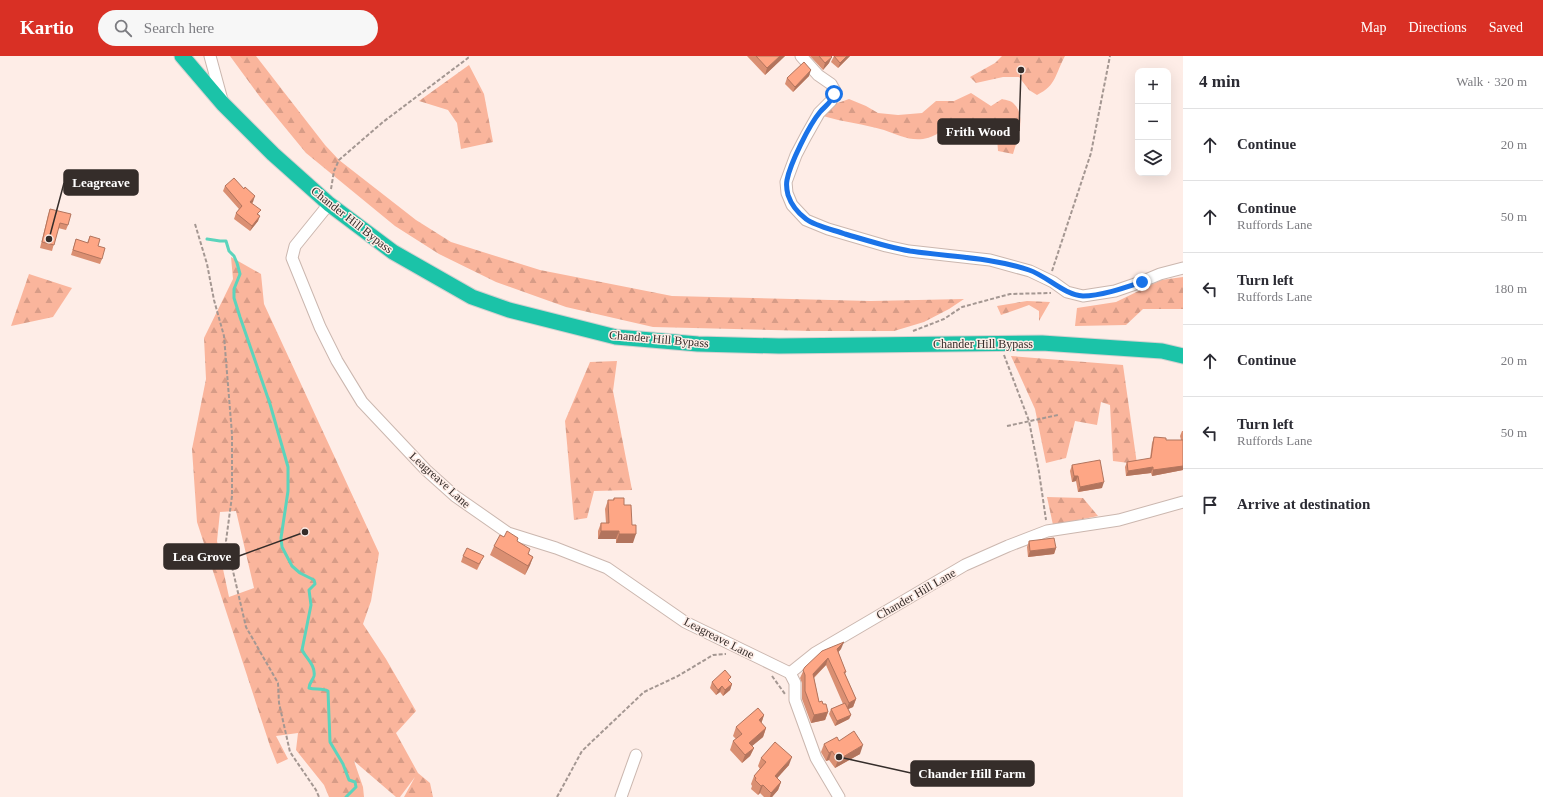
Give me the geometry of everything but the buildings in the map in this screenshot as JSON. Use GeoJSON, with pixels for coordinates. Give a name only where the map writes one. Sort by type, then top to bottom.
{"type":"FeatureCollection","features":[{"type":"Feature","properties":{"kind":"highway","name":"Chander Hill Bypass"},"geometry":{"type":"LineString","coordinates":[[182,56],[223,104],[273,154],[329,204],[393,252],[472,297],[509,310],[616,337],[698,344],[779,346],[1042,343],[1162,351],[1183,356]]}},
{"type":"Feature","properties":{"kind":"street"},"geometry":{"type":"LineString","coordinates":[[210,56],[223,104]]}},
{"type":"Feature","properties":{"kind":"street"},"geometry":{"type":"LineString","coordinates":[[801,56],[818,75],[831,84],[835,90],[831,101],[819,113],[796,155],[786,182],[787,194],[792,205],[806,220],[828,229],[886,246],[909,251],[990,260],[1030,271],[1053,282],[1067,292],[1083,296],[1115,291],[1160,274],[1183,268]]}},
{"type":"Feature","properties":{"kind":"street","name":"Leagreave Lane"},"geometry":{"type":"LineString","coordinates":[[329,204],[295,246],[292,258],[320,327],[337,361],[362,402],[426,470],[455,496],[508,533],[556,548],[607,568],[685,622],[790,673]]}},
{"type":"Feature","properties":{"kind":"street","name":"Chander Hill Lane"},"geometry":{"type":"LineString","coordinates":[[790,673],[815,653],[966,565],[1008,546],[1047,531],[1119,520],[1183,502]]}},
{"type":"Feature","properties":{"kind":"street"},"geometry":{"type":"LineString","coordinates":[[790,673],[795,683],[795,700],[816,758],[839,797]]}},
{"type":"Feature","properties":{"kind":"street"},"geometry":{"type":"LineString","coordinates":[[621,797],[636,755]]}},
{"type":"Feature","properties":{"kind":"path"},"geometry":{"type":"LineString","coordinates":[[334,171],[340,160],[383,122],[468,58],[467,56]]}},
{"type":"Feature","properties":{"kind":"path"},"geometry":{"type":"LineString","coordinates":[[1045,278],[1052,271],[1091,153],[1110,56]]}},
{"type":"Feature","properties":{"kind":"path"},"geometry":{"type":"LineString","coordinates":[[195,224],[207,264],[214,300],[224,336],[232,442],[232,496],[226,541],[246,627],[278,683],[280,703],[290,752],[316,790],[319,797]]}},
{"type":"Feature","properties":{"kind":"path"},"geometry":{"type":"LineString","coordinates":[[905,344],[913,331],[944,320],[962,307],[1010,294],[1067,292]]}},
{"type":"Feature","properties":{"kind":"path"},"geometry":{"type":"LineString","coordinates":[[999,343],[1029,421],[1039,472],[1047,531]]}},
{"type":"Feature","properties":{"kind":"path"},"geometry":{"type":"LineString","coordinates":[[1007,426],[1058,415]]}},
{"type":"Feature","properties":{"kind":"path"},"geometry":{"type":"LineString","coordinates":[[557,797],[582,752],[644,692],[678,676],[713,655],[726,654]]}},
{"type":"Feature","properties":{"kind":"path"},"geometry":{"type":"LineString","coordinates":[[771,676],[782,691]]}},
{"type":"Feature","properties":{"kind":"green space"},"geometry":{"type":"Polygon","coordinates":[[[230,56],[256,56],[325,145],[339,160],[416,220],[451,242],[540,270],[672,296],[871,301],[964,299],[924,322],[894,331],[810,331],[653,327],[566,307],[496,282],[439,254],[395,226],[306,153],[260,97],[230,56]]]}},
{"type":"Feature","properties":{"kind":"green space"},"geometry":{"type":"Polygon","coordinates":[[[1002,56],[1065,56],[1052,83],[1044,91],[1037,95],[1029,90],[1019,77],[1003,77],[976,83],[970,77],[995,63],[1002,56]]]}},
{"type":"Feature","properties":{"kind":"green space"},"geometry":{"type":"Polygon","coordinates":[[[469,65],[484,94],[493,142],[461,149],[457,123],[448,110],[419,101],[469,65]]]}},
{"type":"Feature","properties":{"kind":"green space"},"geometry":{"type":"Polygon","coordinates":[[[971,93],[991,106],[1002,99],[1012,102],[1018,109],[1020,115],[1020,128],[1013,154],[998,151],[997,138],[978,141],[967,136],[956,122],[936,135],[923,139],[913,139],[884,130],[823,116],[832,105],[849,99],[878,113],[898,115],[922,113],[936,101],[954,101],[971,93]]]}},
{"type":"Feature","properties":{"kind":"green space"},"geometry":{"type":"Polygon","coordinates":[[[231,257],[261,274],[264,304],[379,553],[371,601],[363,624],[386,659],[416,711],[396,733],[418,773],[430,783],[433,797],[404,797],[415,777],[400,797],[396,797],[354,761],[363,787],[364,797],[329,797],[324,785],[296,750],[298,733],[276,736],[288,759],[277,764],[270,746],[197,522],[192,449],[206,379],[204,338],[233,279],[231,257]],[[236,511],[220,512],[217,541],[229,597],[254,588],[236,511]]]}},
{"type":"Feature","properties":{"kind":"green space"},"geometry":{"type":"Polygon","coordinates":[[[29,274],[72,288],[53,317],[11,326],[29,274]]]}},
{"type":"Feature","properties":{"kind":"green space"},"geometry":{"type":"Polygon","coordinates":[[[1183,277],[1183,309],[1143,309],[1126,325],[1075,326],[1077,308],[1116,302],[1161,280],[1183,277]]]}},
{"type":"Feature","properties":{"kind":"green space"},"geometry":{"type":"Polygon","coordinates":[[[1027,301],[1050,302],[1039,321],[1039,311],[1029,305],[1001,315],[997,306],[1027,301]]]}},
{"type":"Feature","properties":{"kind":"green space"},"geometry":{"type":"Polygon","coordinates":[[[1011,356],[1123,365],[1137,464],[1113,461],[1110,405],[1101,402],[1097,425],[1075,421],[1066,458],[1046,463],[1035,409],[1011,356]]]}},
{"type":"Feature","properties":{"kind":"green space"},"geometry":{"type":"Polygon","coordinates":[[[617,361],[613,391],[632,490],[594,491],[587,518],[574,520],[565,421],[590,362],[617,361]]]}},
{"type":"Feature","properties":{"kind":"green space"},"geometry":{"type":"Polygon","coordinates":[[[1047,497],[1083,498],[1098,516],[1053,525],[1047,497]]]}},
{"type":"Feature","properties":{"kind":"waterway"},"geometry":{"type":"LineString","coordinates":[[207,239],[226,241],[229,251],[234,256],[237,263],[240,274],[234,289],[234,298],[270,404],[288,467],[288,491],[281,538],[282,547],[292,566],[300,573],[314,580],[315,584],[309,590],[311,605],[302,650],[314,669],[314,676],[309,688],[328,691],[330,742],[343,764],[349,780],[355,782],[356,787],[346,797]]}},
{"type":"Feature","properties":{"kind":"place","name":"Frith Wood"},"geometry":{"type":"Point","coordinates":[1021,70]}},
{"type":"Feature","properties":{"kind":"place","name":"Leagreave"},"geometry":{"type":"Point","coordinates":[49,239]}},
{"type":"Feature","properties":{"kind":"place","name":"Lea Grove"},"geometry":{"type":"Point","coordinates":[305,532]}},
{"type":"Feature","properties":{"kind":"place","name":"Chander Hill Farm"},"geometry":{"type":"Point","coordinates":[839,757]}},
{"type":"Feature","properties":{"kind":"route"},"geometry":{"type":"LineString","coordinates":[[834,94],[831,101],[819,113],[806,136],[796,155],[786,182],[787,194],[792,205],[806,220],[828,229],[886,246],[909,251],[990,260],[1030,271],[1053,282],[1067,292],[1083,296],[1115,291],[1142,282]]}}]}
